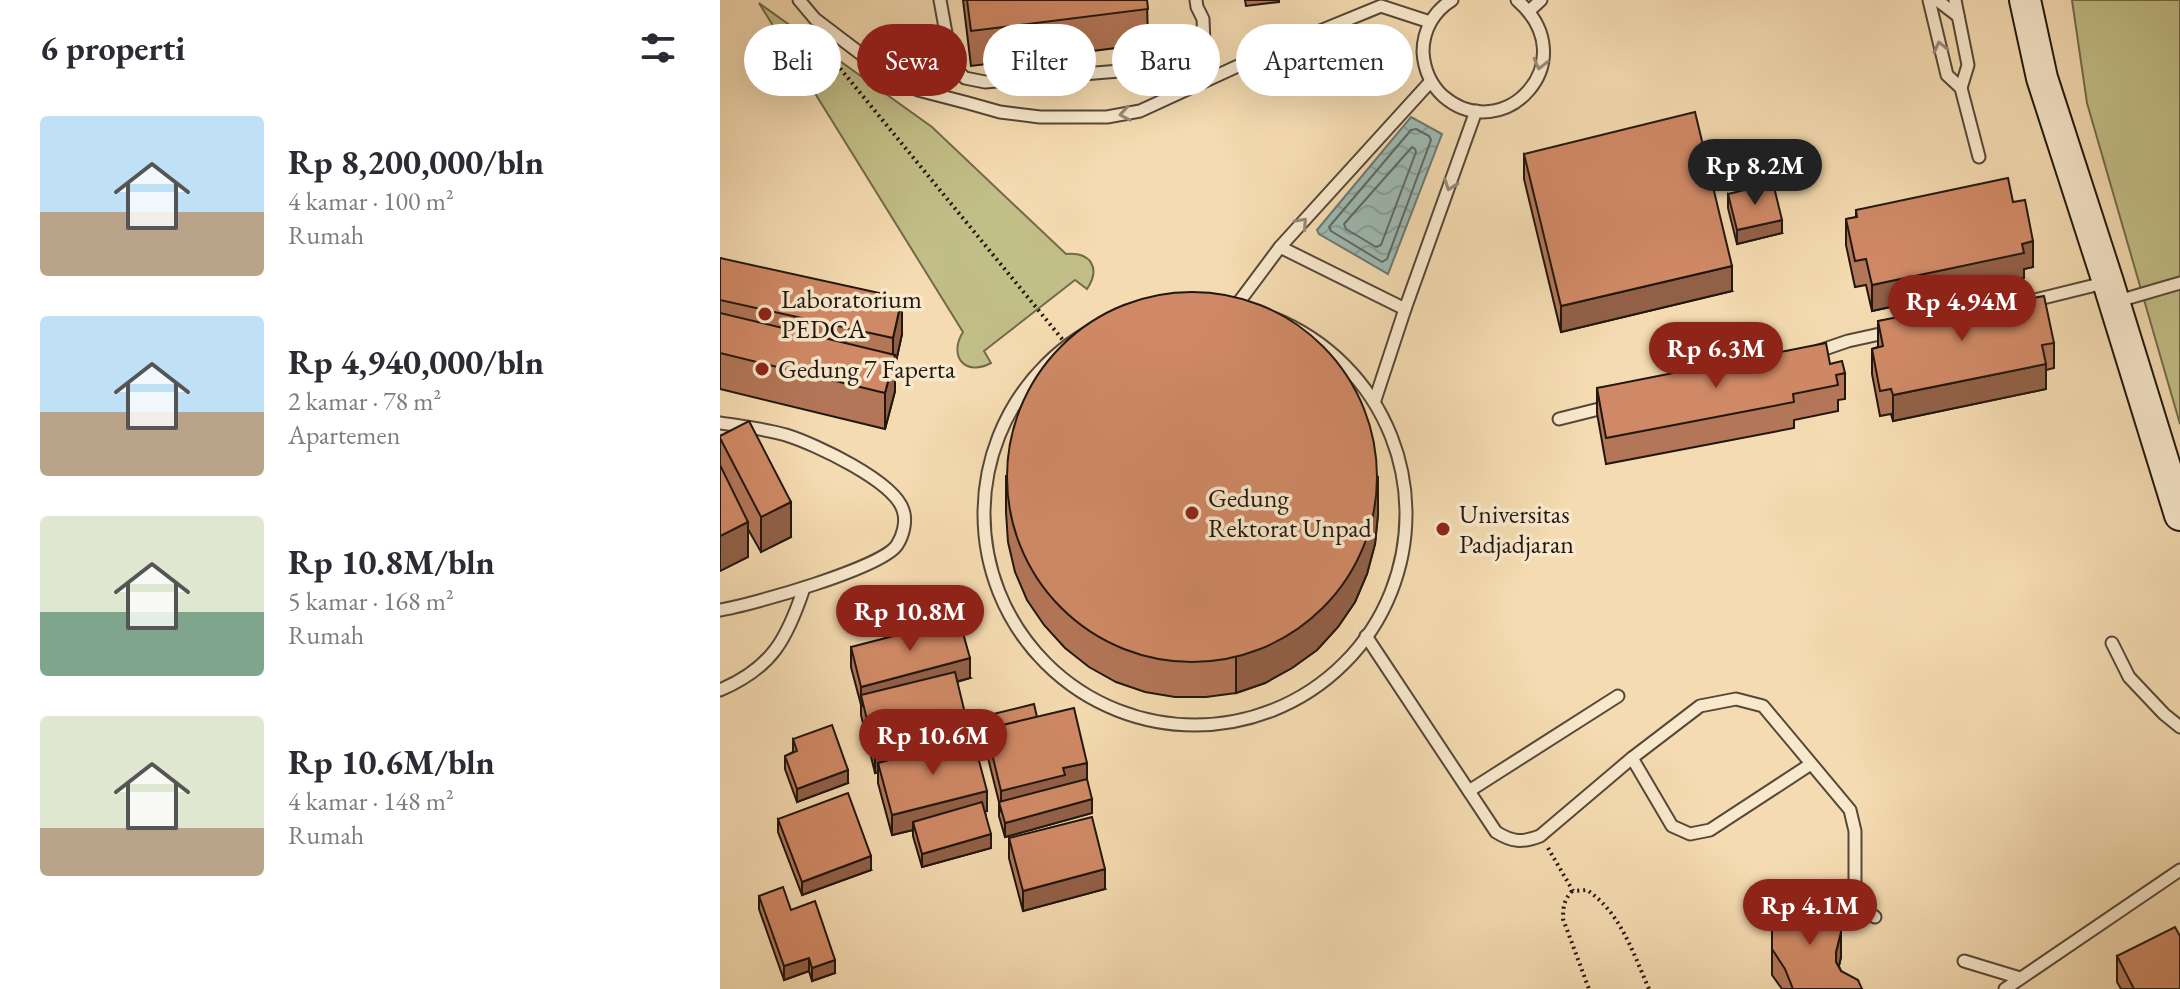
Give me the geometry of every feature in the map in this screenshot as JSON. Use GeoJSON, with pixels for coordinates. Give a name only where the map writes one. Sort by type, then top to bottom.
{"type":"FeatureCollection","features":[{"type":"Feature","properties":{"kind":"main road"},"geometry":{"type":"LineString","coordinates":[[2025,0],[2042,78],[2180,515]]}},
{"type":"Feature","properties":{"kind":"lane"},"geometry":{"type":"LineString","coordinates":[[799,0],[815,19],[894,79],[918,90],[1000,112],[1040,117],[1127,115],[1174,96]]}},
{"type":"Feature","properties":{"kind":"lane"},"geometry":{"type":"LineString","coordinates":[[940,0],[952,66],[965,78],[985,82],[1112,72]]}},
{"type":"Feature","properties":{"kind":"lane"},"geometry":{"type":"LineString","coordinates":[[1196,0],[1203,24]]}},
{"type":"Feature","properties":{"kind":"lane"},"geometry":{"type":"LineString","coordinates":[[1452,0],[1430,22],[1423,41],[1424,62],[1431,81],[1450,101],[1476,111],[1506,107],[1520,99],[1540,73],[1544,57],[1538,24],[1517,0]]}},
{"type":"Feature","properties":{"kind":"lane"},"geometry":{"type":"LineString","coordinates":[[1529,11],[1541,0]]}},
{"type":"Feature","properties":{"kind":"lane"},"geometry":{"type":"LineString","coordinates":[[1929,0],[1947,75],[1961,88]]}},
{"type":"Feature","properties":{"kind":"lane"},"geometry":{"type":"LineString","coordinates":[[1937,0],[1958,16]]}},
{"type":"Feature","properties":{"kind":"lane"},"geometry":{"type":"LineString","coordinates":[[1955,0],[1968,65],[1961,88],[1979,157]]}},
{"type":"Feature","properties":{"kind":"lane"},"geometry":{"type":"LineString","coordinates":[[1220,75],[1381,6],[1430,22]]}},
{"type":"Feature","properties":{"kind":"lane"},"geometry":{"type":"LineString","coordinates":[[1236,306],[1280,247],[1431,81]]}},
{"type":"Feature","properties":{"kind":"lane"},"geometry":{"type":"LineString","coordinates":[[1375,400],[1476,111]]}},
{"type":"Feature","properties":{"kind":"lane"},"geometry":{"type":"LineString","coordinates":[[1280,247],[1405,309]]}},
{"type":"Feature","properties":{"kind":"lane"},"geometry":{"type":"LineString","coordinates":[[2026,302],[2180,283]]}},
{"type":"Feature","properties":{"kind":"lane"},"geometry":{"type":"LineString","coordinates":[[1177,303],[1236,306],[1291,324],[1338,357],[1375,400],[1401,456],[1409,517],[1399,577],[1366,636],[1321,686],[1255,718],[1182,727],[1110,710],[1048,669],[1004,610],[983,540],[987,467],[1016,399],[1067,345],[1119,317],[1162,306],[1177,303]]}},
{"type":"Feature","properties":{"kind":"lane"},"geometry":{"type":"LineString","coordinates":[[1795,359],[1848,341],[1907,328]]}},
{"type":"Feature","properties":{"kind":"lane"},"geometry":{"type":"LineString","coordinates":[[1559,419],[1617,404]]}},
{"type":"Feature","properties":{"kind":"lane"},"geometry":{"type":"LineString","coordinates":[[720,423],[769,431],[819,447],[887,489],[898,500],[905,520],[901,537],[891,552],[804,588],[720,610]]}},
{"type":"Feature","properties":{"kind":"lane"},"geometry":{"type":"LineString","coordinates":[[720,690],[756,670],[772,656],[791,625],[804,588]]}},
{"type":"Feature","properties":{"kind":"lane"},"geometry":{"type":"LineString","coordinates":[[1366,636],[1496,832],[1509,840],[1525,842],[1540,836],[1632,758],[1700,706],[1736,699],[1763,706],[1850,810],[1855,831],[1855,896],[1862,908],[1875,917]]}},
{"type":"Feature","properties":{"kind":"lane"},"geometry":{"type":"LineString","coordinates":[[2112,643],[2129,677],[2180,727]]}},
{"type":"Feature","properties":{"kind":"lane"},"geometry":{"type":"LineString","coordinates":[[1469,791],[1618,696]]}},
{"type":"Feature","properties":{"kind":"lane"},"geometry":{"type":"LineString","coordinates":[[1632,758],[1672,826],[1690,834],[1710,830],[1811,764]]}},
{"type":"Feature","properties":{"kind":"lane"},"geometry":{"type":"LineString","coordinates":[[2005,989],[2180,870]]}},
{"type":"Feature","properties":{"kind":"lane"},"geometry":{"type":"LineString","coordinates":[[1964,961],[2020,978]]}},
{"type":"Feature","properties":{"kind":"path"},"geometry":{"type":"LineString","coordinates":[[841,70],[1067,345]]}},
{"type":"Feature","properties":{"kind":"path"},"geometry":{"type":"LineString","coordinates":[[1540,836],[1573,891]]}},
{"type":"Feature","properties":{"kind":"path"},"geometry":{"type":"LineString","coordinates":[[1589,989],[1563,919],[1566,897],[1573,891],[1587,890],[1612,912],[1649,989]]}},
{"type":"Feature","properties":{"kind":"shaded area"},"geometry":{"type":"Polygon","coordinates":[[[2072,0],[2180,0],[2180,424],[2087,103],[2072,0]]]}},
{"type":"Feature","properties":{"kind":"shaded area"},"geometry":{"type":"Polygon","coordinates":[[[759,3],[788,24],[772,24],[759,3]]]}},
{"type":"Feature","properties":{"kind":"shaded area"},"geometry":{"type":"Polygon","coordinates":[[[841,62],[857,73],[857,96],[889,96],[932,127],[1066,254],[1082,256],[1091,263],[1093,274],[1087,289],[1075,280],[984,351],[991,363],[974,367],[962,362],[957,349],[963,332],[817,96],[841,96],[841,62]]]}},
{"type":"Feature","properties":{"kind":"water"},"geometry":{"type":"Polygon","coordinates":[[[1411,117],[1442,134],[1388,274],[1317,230],[1411,117]]]}},
{"type":"Feature","properties":{"kind":"building"},"geometry":{"type":"Polygon","coordinates":[[[967,0],[1147,0],[1148,9],[1027,24],[983,24],[983,30],[971,31],[967,0]]]}},
{"type":"Feature","properties":{"kind":"building"},"geometry":{"type":"Polygon","coordinates":[[[1695,112],[1732,266],[1561,306],[1524,154],[1695,112]]]}},
{"type":"Feature","properties":{"kind":"building"},"geometry":{"type":"Polygon","coordinates":[[[2008,178],[2013,202],[2025,200],[2033,241],[2022,244],[2024,253],[1872,285],[1866,259],[1855,261],[1846,219],[1857,217],[1856,210],[2008,178]]]}},
{"type":"Feature","properties":{"kind":"building"},"geometry":{"type":"Polygon","coordinates":[[[1773,183],[1782,220],[1737,230],[1728,194],[1773,183]]]}},
{"type":"Feature","properties":{"kind":"building"},"geometry":{"type":"Polygon","coordinates":[[[720,258],[902,298],[893,338],[720,300],[720,258]]]}},
{"type":"Feature","properties":{"kind":"building"},"geometry":{"type":"Polygon","coordinates":[[[2032,290],[2033,298],[2044,296],[2054,343],[2042,345],[2046,364],[1893,395],[1891,389],[1880,391],[1872,349],[1883,346],[1878,321],[2032,290]]]}},
{"type":"Feature","properties":{"kind":"building","name":"Gedung Rektorat Unpad"},"geometry":{"type":"Polygon","coordinates":[[[1192,292],[1228,295],[1263,306],[1295,323],[1323,346],[1346,374],[1363,406],[1374,441],[1377,477],[1374,513],[1363,548],[1346,580],[1323,608],[1295,631],[1263,648],[1228,659],[1192,662],[1156,659],[1121,648],[1089,631],[1061,608],[1038,580],[1021,548],[1010,513],[1007,477],[1010,441],[1021,406],[1038,374],[1061,346],[1089,323],[1121,306],[1156,295],[1192,292]]]}},
{"type":"Feature","properties":{"kind":"building"},"geometry":{"type":"Polygon","coordinates":[[[720,313],[895,355],[885,393],[720,353],[720,313]]]}},
{"type":"Feature","properties":{"kind":"building"},"geometry":{"type":"Polygon","coordinates":[[[1826,343],[1830,364],[1842,361],[1845,373],[1836,375],[1838,385],[1793,394],[1794,402],[1606,438],[1597,388],[1826,343]]]}},
{"type":"Feature","properties":{"kind":"building"},"geometry":{"type":"Polygon","coordinates":[[[749,421],[791,502],[761,517],[720,438],[749,421]]]}},
{"type":"Feature","properties":{"kind":"building"},"geometry":{"type":"Polygon","coordinates":[[[720,465],[748,522],[720,536],[720,465]]]}},
{"type":"Feature","properties":{"kind":"building"},"geometry":{"type":"Polygon","coordinates":[[[959,619],[970,658],[861,687],[851,647],[959,619]]]}},
{"type":"Feature","properties":{"kind":"building"},"geometry":{"type":"Polygon","coordinates":[[[955,672],[969,730],[875,753],[861,695],[955,672]]]}},
{"type":"Feature","properties":{"kind":"building"},"geometry":{"type":"Polygon","coordinates":[[[1034,704],[1037,717],[986,729],[986,735],[981,717],[1034,704]]]}},
{"type":"Feature","properties":{"kind":"building"},"geometry":{"type":"Polygon","coordinates":[[[1074,708],[1087,763],[1063,768],[1065,775],[1001,791],[986,729],[1074,708]]]}},
{"type":"Feature","properties":{"kind":"building"},"geometry":{"type":"Polygon","coordinates":[[[832,725],[848,770],[797,789],[785,756],[797,751],[793,739],[832,725]]]}},
{"type":"Feature","properties":{"kind":"building"},"geometry":{"type":"Polygon","coordinates":[[[973,738],[987,791],[892,815],[878,763],[973,738]]]}},
{"type":"Feature","properties":{"kind":"building"},"geometry":{"type":"Polygon","coordinates":[[[1087,779],[1092,799],[1005,823],[999,802],[1087,779]]]}},
{"type":"Feature","properties":{"kind":"building"},"geometry":{"type":"Polygon","coordinates":[[[848,793],[871,856],[802,882],[778,819],[848,793]]]}},
{"type":"Feature","properties":{"kind":"building"},"geometry":{"type":"Polygon","coordinates":[[[982,802],[991,834],[922,854],[913,822],[982,802]]]}},
{"type":"Feature","properties":{"kind":"building"},"geometry":{"type":"Polygon","coordinates":[[[1092,817],[1105,869],[1023,891],[1009,838],[1092,817]]]}},
{"type":"Feature","properties":{"kind":"building"},"geometry":{"type":"Polygon","coordinates":[[[783,887],[791,910],[815,901],[835,960],[812,968],[809,958],[784,966],[759,896],[783,887]]]}},
{"type":"Feature","properties":{"kind":"building"},"geometry":{"type":"Polygon","coordinates":[[[1812,900],[1832,910],[1838,920],[1841,932],[1836,962],[1841,971],[1858,980],[1862,989],[1793,989],[1772,949],[1772,930],[1780,912],[1789,905],[1812,900]]]}},
{"type":"Feature","properties":{"kind":"building"},"geometry":{"type":"Polygon","coordinates":[[[2175,927],[2180,936],[2180,989],[2134,989],[2117,956],[2175,927]]]}},
{"type":"Feature","properties":{"kind":"place","name":"Laboratorium PEDCA"},"geometry":{"type":"Point","coordinates":[765,314]}},
{"type":"Feature","properties":{"kind":"place","name":"Gedung 7 Faperta"},"geometry":{"type":"Point","coordinates":[762,369]}},
{"type":"Feature","properties":{"kind":"place","name":"Gedung Rektorat Unpad"},"geometry":{"type":"Point","coordinates":[1192,513]}},
{"type":"Feature","properties":{"kind":"place","name":"Universitas Padjadjaran"},"geometry":{"type":"Point","coordinates":[1443,529]}}]}
